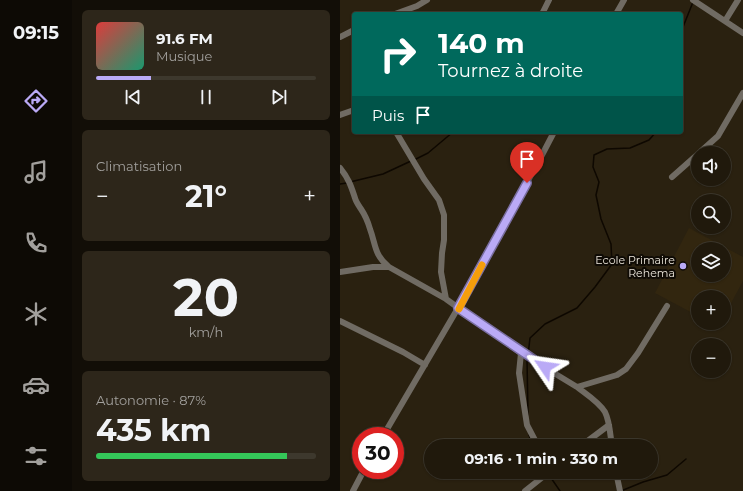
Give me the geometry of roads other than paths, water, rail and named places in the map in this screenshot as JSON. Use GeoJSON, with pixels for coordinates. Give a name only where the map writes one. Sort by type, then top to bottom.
{"type":"FeatureCollection","features":[{"type":"Feature","properties":{"kind":"street"},"geometry":{"type":"LineString","coordinates":[[400,12],[417,6],[427,0]]}},
{"type":"Feature","properties":{"kind":"street"},"geometry":{"type":"LineString","coordinates":[[543,12],[548,0]]}},
{"type":"Feature","properties":{"kind":"street"},"geometry":{"type":"LineString","coordinates":[[617,12],[624,0]]}},
{"type":"Feature","properties":{"kind":"street"},"geometry":{"type":"LineString","coordinates":[[693,0],[743,33]]}},
{"type":"Feature","properties":{"kind":"street"},"geometry":{"type":"LineString","coordinates":[[725,21],[738,0]]}},
{"type":"Feature","properties":{"kind":"street"},"geometry":{"type":"LineString","coordinates":[[340,37],[352,31]]}},
{"type":"Feature","properties":{"kind":"street"},"geometry":{"type":"LineString","coordinates":[[707,146],[718,136],[743,93]]}},
{"type":"Feature","properties":{"kind":"street"},"geometry":{"type":"LineString","coordinates":[[340,115],[352,111]]}},
{"type":"Feature","properties":{"kind":"street"},"geometry":{"type":"LineString","coordinates":[[397,134],[424,179],[439,200],[444,215],[444,240],[441,272],[446,299]]}},
{"type":"Feature","properties":{"kind":"street"},"geometry":{"type":"LineString","coordinates":[[388,427],[458,308],[553,134]]}},
{"type":"Feature","properties":{"kind":"street"},"geometry":{"type":"LineString","coordinates":[[672,177],[691,161]]}},
{"type":"Feature","properties":{"kind":"street"},"geometry":{"type":"LineString","coordinates":[[340,168],[347,176],[355,199],[362,210],[378,255],[389,267],[446,299],[521,352],[577,387],[599,405],[605,413],[611,439]]}},
{"type":"Feature","properties":{"kind":"street"},"geometry":{"type":"LineString","coordinates":[[340,272],[373,267],[389,267]]}},
{"type":"Feature","properties":{"kind":"street"},"geometry":{"type":"LineString","coordinates":[[577,387],[617,375],[626,369],[638,353],[667,306]]}},
{"type":"Feature","properties":{"kind":"street"},"geometry":{"type":"LineString","coordinates":[[340,321],[403,352],[425,365]]}},
{"type":"Feature","properties":{"kind":"street"},"geometry":{"type":"LineString","coordinates":[[521,352],[519,373],[527,425],[534,439]]}},
{"type":"Feature","properties":{"kind":"street"},"geometry":{"type":"LineString","coordinates":[[590,439],[609,425]]}},
{"type":"Feature","properties":{"kind":"street"},"geometry":{"type":"LineString","coordinates":[[353,491],[359,479]]}},
{"type":"Feature","properties":{"kind":"street"},"geometry":{"type":"LineString","coordinates":[[525,491],[540,479]]}},
{"type":"Feature","properties":{"kind":"street"},"geometry":{"type":"LineString","coordinates":[[617,479],[620,491]]}},
{"type":"Feature","properties":{"kind":"waterway"},"geometry":{"type":"LineString","coordinates":[[683,27],[693,2]]}},
{"type":"Feature","properties":{"kind":"waterway"},"geometry":{"type":"LineString","coordinates":[[414,160],[428,153],[451,134]]}},
{"type":"Feature","properties":{"kind":"waterway"},"geometry":{"type":"LineString","coordinates":[[528,355],[530,338],[545,324],[577,308],[612,264],[611,244],[601,219],[596,195],[599,182],[593,167],[594,155],[607,149],[630,148],[649,140],[654,134]]}},
{"type":"Feature","properties":{"kind":"waterway"},"geometry":{"type":"LineString","coordinates":[[350,182],[383,174],[411,161]]}},
{"type":"Feature","properties":{"kind":"waterway"},"geometry":{"type":"LineString","coordinates":[[340,184],[347,183]]}},
{"type":"Feature","properties":{"kind":"waterway"},"geometry":{"type":"LineString","coordinates":[[527,359],[528,415]]}},
{"type":"Feature","properties":{"kind":"waterway"},"geometry":{"type":"LineString","coordinates":[[529,435],[530,439]]}},
{"type":"Feature","properties":{"kind":"waterway"},"geometry":{"type":"LineString","coordinates":[[621,491],[643,482],[667,475],[686,459]]}},
{"type":"Feature","properties":{"kind":"waterway"},"geometry":{"type":"LineString","coordinates":[[552,479],[560,491]]}},
{"type":"Feature","properties":{"kind":"place","name":"Ecole Primaire Rehema"},"geometry":{"type":"Point","coordinates":[683,266]}}]}
